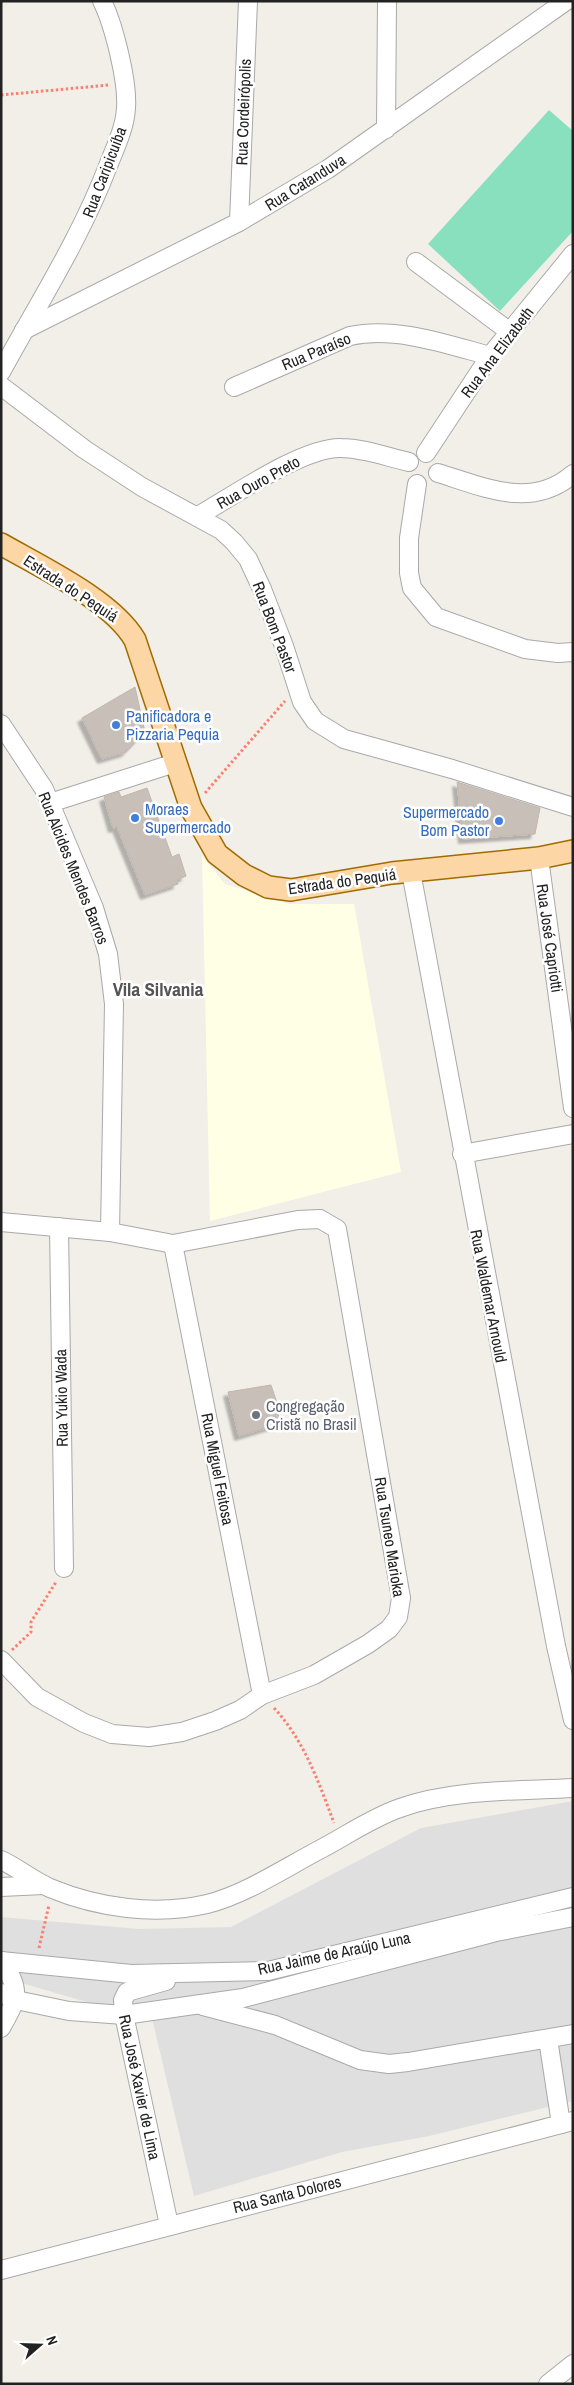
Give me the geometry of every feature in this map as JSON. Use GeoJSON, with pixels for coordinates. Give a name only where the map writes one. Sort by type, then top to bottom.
{"type":"FeatureCollection","features":[{"type":"Feature","properties":{"kind":"main road","name":"Estrada do Pequiá"},"geometry":{"type":"LineString","coordinates":[[1,544],[74,586],[120,618],[129,628],[136,640],[175,763],[192,808],[217,854],[244,875],[268,887],[291,890],[411,872],[539,858],[573,851]]}},
{"type":"Feature","properties":{"kind":"street","name":"Rua Caripicuíba"},"geometry":{"type":"LineString","coordinates":[[1,372],[57,276],[94,202],[122,128],[126,108],[124,83],[117,48],[102,1]]}},
{"type":"Feature","properties":{"kind":"street","name":"Rua Cordeirópolis"},"geometry":{"type":"LineString","coordinates":[[239,222],[248,1]]}},
{"type":"Feature","properties":{"kind":"street"},"geometry":{"type":"LineString","coordinates":[[386,129],[387,1]]}},
{"type":"Feature","properties":{"kind":"street","name":"Rua Catanduva"},"geometry":{"type":"LineString","coordinates":[[24,330],[239,222],[328,170],[566,1]]}},
{"type":"Feature","properties":{"kind":"street","name":"Rua Ana Elizabeth"},"geometry":{"type":"LineString","coordinates":[[426,453],[490,356],[573,254]]}},
{"type":"Feature","properties":{"kind":"street"},"geometry":{"type":"LineString","coordinates":[[416,262],[510,332]]}},
{"type":"Feature","properties":{"kind":"street","name":"Rua Paraíso"},"geometry":{"type":"LineString","coordinates":[[234,387],[350,336],[365,332],[392,334],[490,356]]}},
{"type":"Feature","properties":{"kind":"street","name":"Rua Bom Pastor"},"geometry":{"type":"LineString","coordinates":[[1,386],[84,449],[142,486],[221,530],[248,560],[281,638],[302,702],[315,721],[344,739],[452,768],[573,807]]}},
{"type":"Feature","properties":{"kind":"street","name":"Rua Ouro Preto"},"geometry":{"type":"LineString","coordinates":[[198,516],[298,459],[328,450],[354,450],[409,462]]}},
{"type":"Feature","properties":{"kind":"street"},"geometry":{"type":"LineString","coordinates":[[426,453],[438,463],[438,473],[433,482],[422,485],[417,484],[409,477],[407,467],[416,455],[426,453]]}},
{"type":"Feature","properties":{"kind":"street"},"geometry":{"type":"LineString","coordinates":[[438,473],[493,489],[522,495],[556,486],[573,474]]}},
{"type":"Feature","properties":{"kind":"street"},"geometry":{"type":"LineString","coordinates":[[417,484],[409,538],[409,573],[412,588],[436,617],[525,649],[558,653],[573,652]]}},
{"type":"Feature","properties":{"kind":"street","name":"Rua Alcides Mendes Barros"},"geometry":{"type":"LineString","coordinates":[[1,724],[44,788],[94,908],[108,954],[114,1004],[110,1232]]}},
{"type":"Feature","properties":{"kind":"street"},"geometry":{"type":"LineString","coordinates":[[50,803],[175,763]]}},
{"type":"Feature","properties":{"kind":"street","name":"Rua José Capriotti"},"geometry":{"type":"LineString","coordinates":[[539,858],[573,1108]]}},
{"type":"Feature","properties":{"kind":"street","name":"Rua Waldemar Arnould"},"geometry":{"type":"LineString","coordinates":[[411,872],[462,1154],[556,1646],[573,1720]]}},
{"type":"Feature","properties":{"kind":"street"},"geometry":{"type":"LineString","coordinates":[[462,1154],[573,1134]]}},
{"type":"Feature","properties":{"kind":"street","name":"Rua Tsuneo Marioka"},"geometry":{"type":"LineString","coordinates":[[1,1660],[37,1697],[84,1723],[112,1734],[148,1737],[182,1732],[240,1710],[262,1695],[314,1675],[390,1629],[398,1617],[401,1598],[337,1229],[320,1218],[298,1220],[173,1244]]}},
{"type":"Feature","properties":{"kind":"street"},"geometry":{"type":"LineString","coordinates":[[1,1222],[110,1232],[173,1244]]}},
{"type":"Feature","properties":{"kind":"street","name":"Rua Yukio Wada"},"geometry":{"type":"LineString","coordinates":[[59,1227],[64,1568]]}},
{"type":"Feature","properties":{"kind":"street","name":"Rua Miguel Feitosa"},"geometry":{"type":"LineString","coordinates":[[173,1244],[262,1695]]}},
{"type":"Feature","properties":{"kind":"street"},"geometry":{"type":"LineString","coordinates":[[1,1860],[48,1887],[96,1904],[141,1909],[180,1908],[207,1904],[249,1887],[339,1837],[400,1807],[457,1795],[573,1788]]}},
{"type":"Feature","properties":{"kind":"street"},"geometry":{"type":"LineString","coordinates":[[1,1887],[48,1887]]}},
{"type":"Feature","properties":{"kind":"street","name":"Rua Jaime de Araújo Luna"},"geometry":{"type":"LineString","coordinates":[[2,1961],[131,1974],[268,1971],[573,1897]]}},
{"type":"Feature","properties":{"kind":"street","name":"Rua Jaime de Araújo Luna"},"geometry":{"type":"LineString","coordinates":[[9,1996],[69,2011],[124,2015],[197,2005],[243,1998],[496,1932],[573,1917]]}},
{"type":"Feature","properties":{"kind":"street"},"geometry":{"type":"LineString","coordinates":[[1,2028],[9,1996],[10,1974],[2,1961]]}},
{"type":"Feature","properties":{"kind":"street","name":"Rua José Xavier de Lima"},"geometry":{"type":"LineString","coordinates":[[169,2225],[124,2015],[123,2000],[127,1992],[198,1973]]}},
{"type":"Feature","properties":{"kind":"street","name":"Rua Jaime de Araújo Luna"},"geometry":{"type":"LineString","coordinates":[[197,2005],[275,2025],[360,2060],[389,2064],[573,2034]]}},
{"type":"Feature","properties":{"kind":"street"},"geometry":{"type":"LineString","coordinates":[[548,2039],[567,2122]]}},
{"type":"Feature","properties":{"kind":"street","name":"Rua Santa Dolores"},"geometry":{"type":"LineString","coordinates":[[1,2270],[567,2122]]}},
{"type":"Feature","properties":{"kind":"street"},"geometry":{"type":"LineString","coordinates":[[548,2384],[573,2364]]}},
{"type":"Feature","properties":{"kind":"path"},"geometry":{"type":"LineString","coordinates":[[1,94],[124,83]]}},
{"type":"Feature","properties":{"kind":"path"},"geometry":{"type":"LineString","coordinates":[[192,808],[297,687]]}},
{"type":"Feature","properties":{"kind":"path"},"geometry":{"type":"LineString","coordinates":[[1,1660],[31,1632],[32,1622],[64,1568]]}},
{"type":"Feature","properties":{"kind":"path"},"geometry":{"type":"LineString","coordinates":[[262,1695],[290,1725],[317,1777],[339,1837]]}},
{"type":"Feature","properties":{"kind":"path"},"geometry":{"type":"LineString","coordinates":[[42,1939],[48,1887]]}},
{"type":"Feature","properties":{"kind":"shaded area"},"geometry":{"type":"Polygon","coordinates":[[[202,856],[225,884],[289,904],[354,904],[401,1172],[210,1221],[202,856]]]}},
{"type":"Feature","properties":{"kind":"shaded area"},"geometry":{"type":"Polygon","coordinates":[[[573,1801],[573,2101],[429,2136],[342,2152],[194,2196],[151,2014],[107,2008],[1,1977],[1,1917],[139,1929],[231,1927],[421,1828],[573,1801]]]}},
{"type":"Feature","properties":{"kind":"green space"},"geometry":{"type":"Polygon","coordinates":[[[549,110],[573,131],[573,231],[500,311],[428,244],[549,110]]]}},
{"type":"Feature","properties":{"kind":"building"},"geometry":{"type":"Polygon","coordinates":[[[135,687],[145,732],[126,752],[102,759],[82,718],[135,687]]]}},
{"type":"Feature","properties":{"kind":"building","name":"Supermercado Bom Pastor"},"geometry":{"type":"Polygon","coordinates":[[[457,782],[540,808],[535,834],[463,839],[457,782]]]}},
{"type":"Feature","properties":{"kind":"building"},"geometry":{"type":"Polygon","coordinates":[[[147,788],[172,857],[179,854],[186,876],[177,880],[178,884],[145,895],[117,827],[113,828],[104,797],[119,792],[121,797],[147,788]]]}},
{"type":"Feature","properties":{"kind":"building","name":"Congregação Cristã no Brasil"},"geometry":{"type":"Polygon","coordinates":[[[271,1385],[278,1406],[279,1424],[239,1436],[228,1392],[271,1385]]]}},
{"type":"Feature","properties":{"kind":"place","name":"Panificadora e Pizzaria Pequia"},"geometry":{"type":"Point","coordinates":[116,725]}},
{"type":"Feature","properties":{"kind":"place","name":"Moraes Supermercado"},"geometry":{"type":"Point","coordinates":[135,818]}},
{"type":"Feature","properties":{"kind":"place","name":"Supermercado Bom Pastor"},"geometry":{"type":"Point","coordinates":[499,821]}},
{"type":"Feature","properties":{"kind":"place","name":"Congregação Cristã no Brasil"},"geometry":{"type":"Point","coordinates":[256,1415]}},
{"type":"Feature","properties":{"kind":"district","name":"Vila Silvania"},"geometry":{"type":"Point","coordinates":[158,989]}}]}
